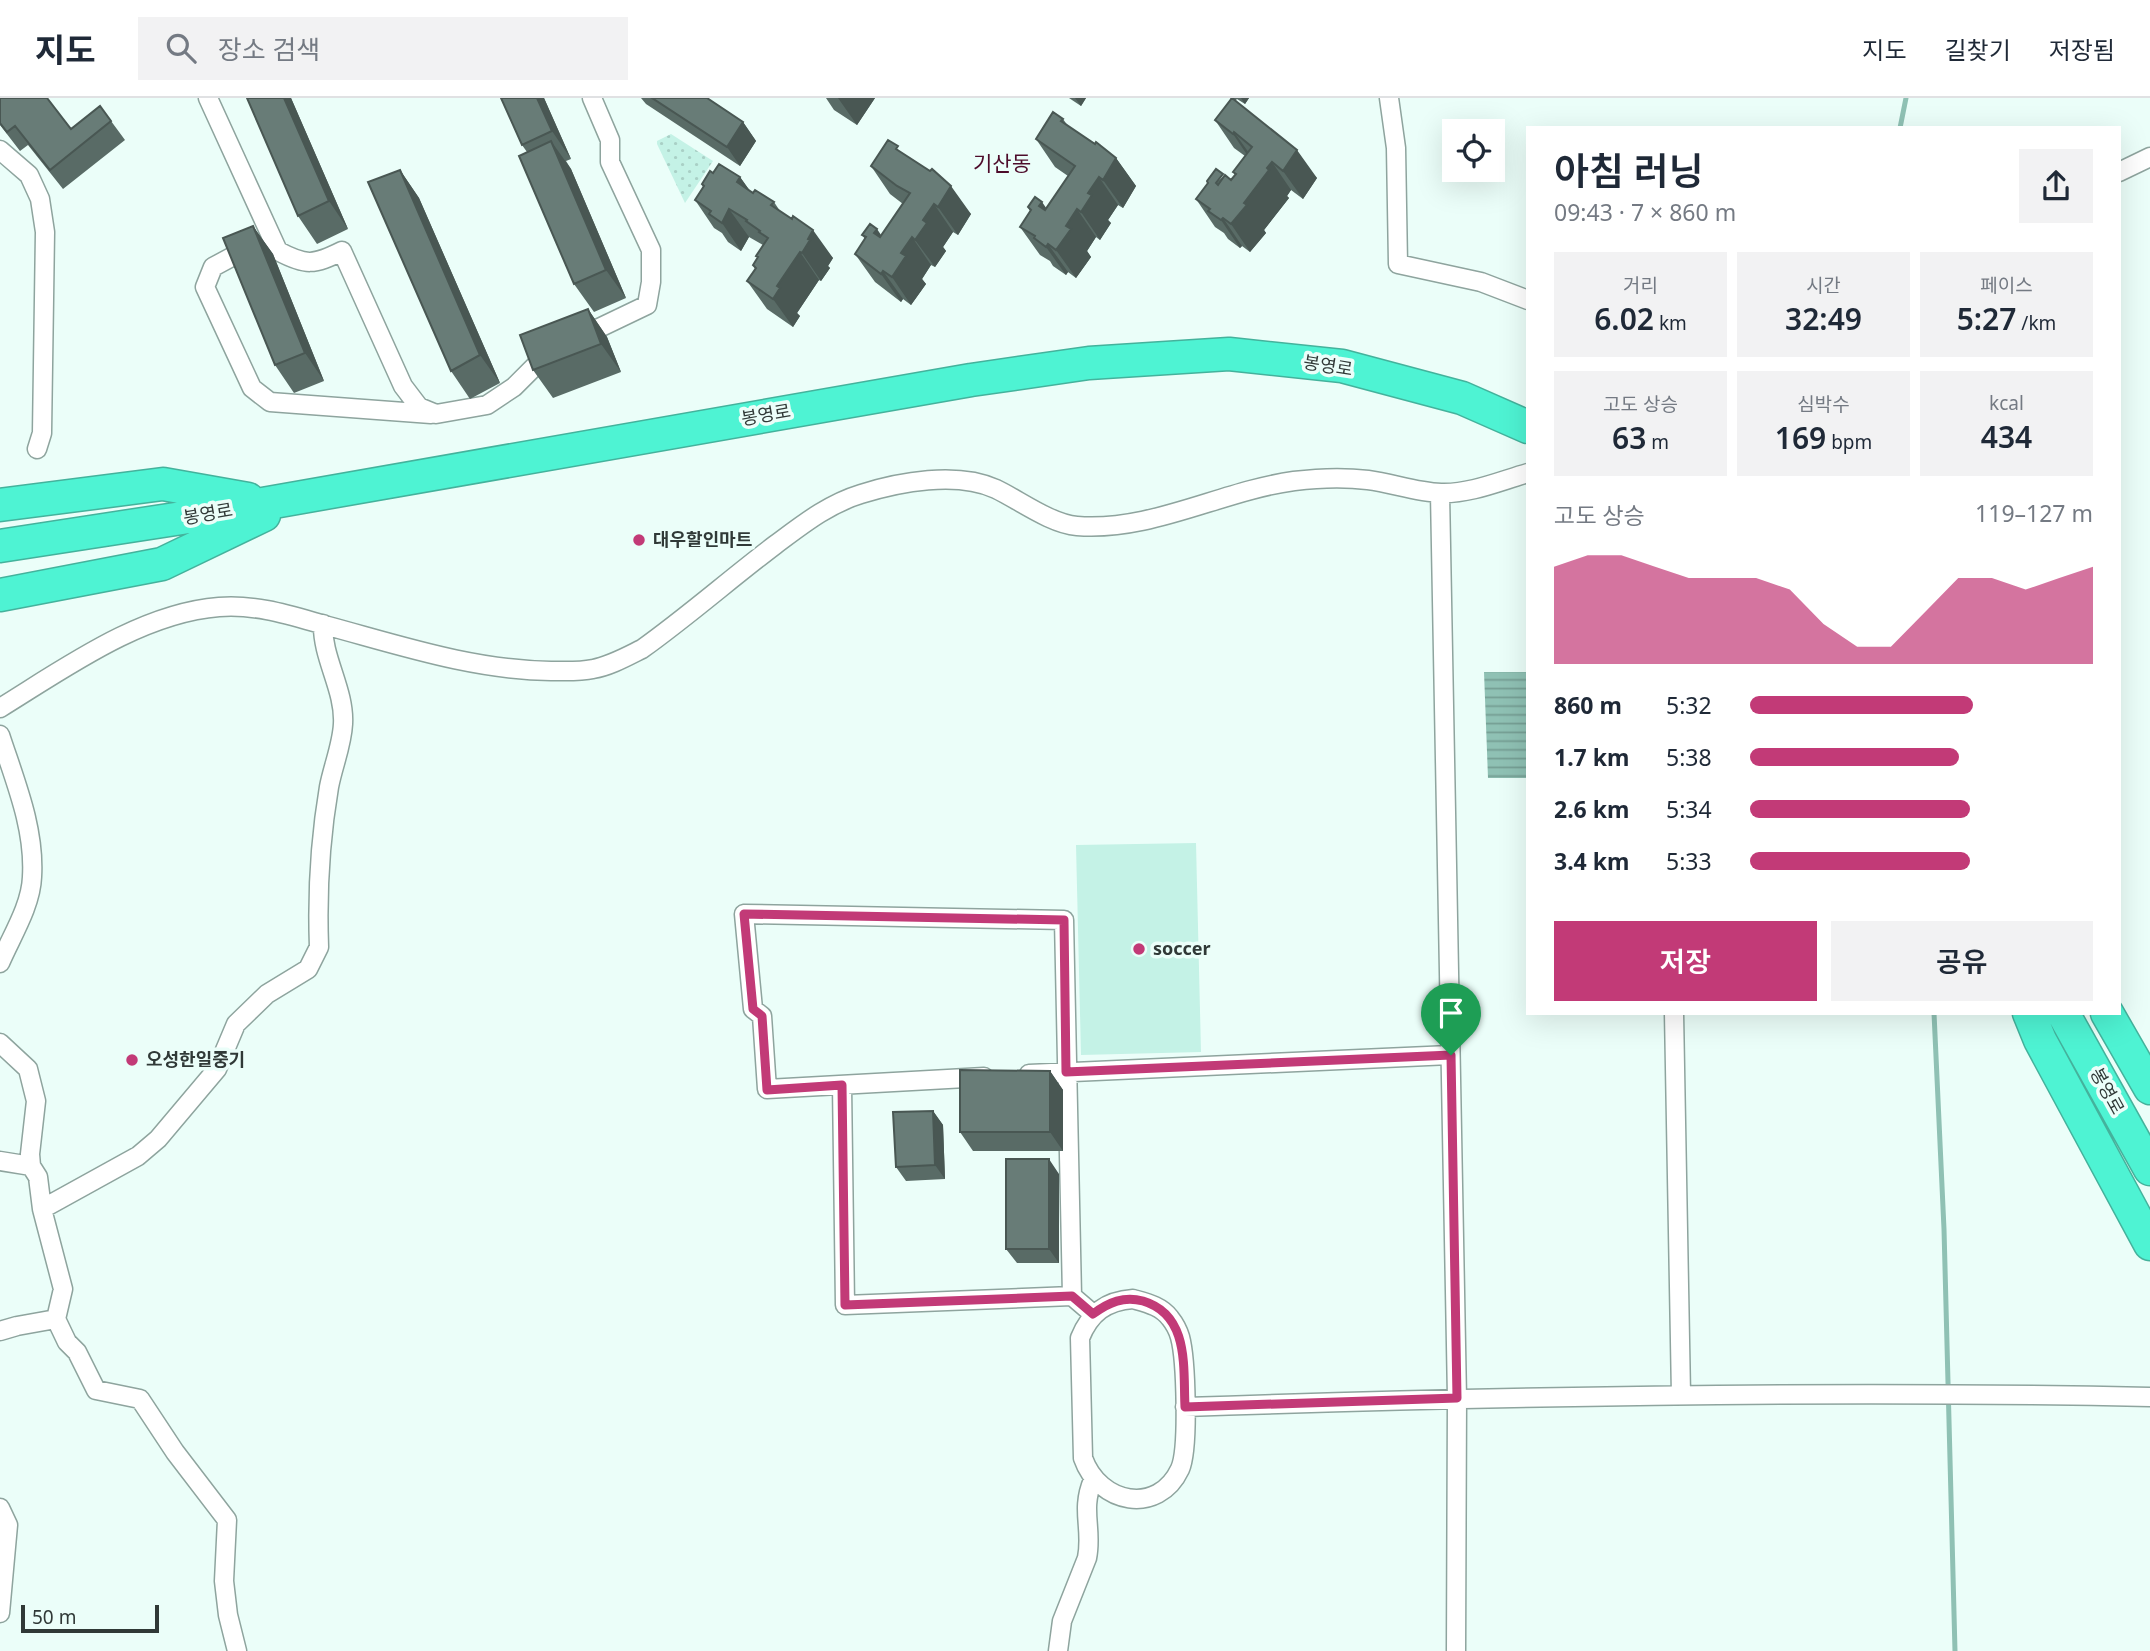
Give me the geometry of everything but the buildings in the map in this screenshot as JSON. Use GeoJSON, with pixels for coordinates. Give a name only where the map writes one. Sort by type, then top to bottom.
{"type":"FeatureCollection","features":[{"type":"Feature","properties":{"kind":"highway","name":"봉영로"},"geometry":{"type":"LineString","coordinates":[[0,546],[284,500],[971,380],[1089,363],[1229,354],[1342,366],[1462,398],[1526,425]]}},
{"type":"Feature","properties":{"kind":"highway"},"geometry":{"type":"LineString","coordinates":[[0,505],[163,484],[284,500]]}},
{"type":"Feature","properties":{"kind":"highway"},"geometry":{"type":"LineString","coordinates":[[0,596],[162,564],[284,500]]}},
{"type":"Feature","properties":{"kind":"highway"},"geometry":{"type":"LineString","coordinates":[[2030,1015],[2039,1040],[2150,1244]]}},
{"type":"Feature","properties":{"kind":"highway","name":"봉영로"},"geometry":{"type":"LineString","coordinates":[[2064,1015],[2150,1169]]}},
{"type":"Feature","properties":{"kind":"highway"},"geometry":{"type":"LineString","coordinates":[[2108,1015],[2150,1088]]}},
{"type":"Feature","properties":{"kind":"street"},"geometry":{"type":"LineString","coordinates":[[208,98],[278,251],[298,262],[321,262],[342,251],[403,386],[419,407],[436,414]]}},
{"type":"Feature","properties":{"kind":"street"},"geometry":{"type":"LineString","coordinates":[[269,234],[244,252],[214,267],[205,287],[251,388],[270,402],[436,414],[488,405],[514,387],[561,341],[599,328],[647,305],[651,282],[651,250],[610,162],[610,140],[592,98]]}},
{"type":"Feature","properties":{"kind":"street"},"geometry":{"type":"LineString","coordinates":[[1389,98],[1396,148],[1398,264],[1481,282],[1526,299]]}},
{"type":"Feature","properties":{"kind":"street"},"geometry":{"type":"LineString","coordinates":[[0,150],[29,175],[40,199],[45,232],[41,433],[37,449]]}},
{"type":"Feature","properties":{"kind":"street"},"geometry":{"type":"LineString","coordinates":[[2121,171],[2150,157]]}},
{"type":"Feature","properties":{"kind":"street"},"geometry":{"type":"LineString","coordinates":[[0,708],[147,624],[219,607],[261,608],[466,663],[517,671],[591,670],[614,663],[642,649],[818,512],[857,495],[893,484],[956,480],[993,488],[1058,521],[1073,526],[1090,527],[1116,526],[1148,519],[1293,481],[1333,478],[1367,480],[1440,493],[1468,491],[1526,473]]}},
{"type":"Feature","properties":{"kind":"street"},"geometry":{"type":"LineString","coordinates":[[1440,493],[1457,1398],[1456,1651]]}},
{"type":"Feature","properties":{"kind":"street"},"geometry":{"type":"LineString","coordinates":[[42,1209],[138,1156],[158,1139],[217,1069],[236,1024],[267,994],[308,969],[315,956],[318,947],[320,857],[330,785],[343,722],[339,697],[322,641],[323,624]]}},
{"type":"Feature","properties":{"kind":"street"},"geometry":{"type":"LineString","coordinates":[[0,736],[27,820],[33,878],[18,928],[0,962]]}},
{"type":"Feature","properties":{"kind":"street"},"geometry":{"type":"LineString","coordinates":[[1072,1296],[1066,1072],[1064,920],[744,914],[753,1009],[762,1016],[767,1090],[1066,1072],[1451,1055]]}},
{"type":"Feature","properties":{"kind":"street"},"geometry":{"type":"LineString","coordinates":[[1674,1015],[1681,1395]]}},
{"type":"Feature","properties":{"kind":"street"},"geometry":{"type":"LineString","coordinates":[[0,1043],[28,1069],[36,1101],[31,1166],[38,1177],[42,1209],[63,1289],[56,1319],[96,1390],[140,1399],[175,1452],[227,1520],[224,1581],[228,1615],[237,1651]]}},
{"type":"Feature","properties":{"kind":"street"},"geometry":{"type":"LineString","coordinates":[[842,1085],[845,1305],[1072,1296],[1093,1314]]}},
{"type":"Feature","properties":{"kind":"street"},"geometry":{"type":"LineString","coordinates":[[0,1161],[31,1166]]}},
{"type":"Feature","properties":{"kind":"street"},"geometry":{"type":"LineString","coordinates":[[1133,1299],[1154,1305],[1168,1315],[1179,1333],[1182,1346],[1185,1407],[1185,1451],[1175,1478],[1165,1488],[1150,1496],[1136,1499],[1107,1492],[1093,1480],[1083,1458],[1080,1338],[1093,1314],[1118,1300],[1133,1299]]}},
{"type":"Feature","properties":{"kind":"street"},"geometry":{"type":"LineString","coordinates":[[0,1331],[56,1319]]}},
{"type":"Feature","properties":{"kind":"street"},"geometry":{"type":"LineString","coordinates":[[1185,1407],[1457,1398],[1681,1395],[1959,1393],[2150,1397]]}},
{"type":"Feature","properties":{"kind":"street"},"geometry":{"type":"LineString","coordinates":[[1059,1651],[1062,1621],[1084,1569],[1089,1547],[1085,1510],[1087,1494],[1093,1480]]}},
{"type":"Feature","properties":{"kind":"street"},"geometry":{"type":"LineString","coordinates":[[0,1508],[8,1525],[0,1613]]}},
{"type":"Feature","properties":{"kind":"shaded area"},"geometry":{"type":"Polygon","coordinates":[[[671,134],[713,161],[685,203],[657,144],[657,141],[671,134]]]}},
{"type":"Feature","properties":{"kind":"shaded area"},"geometry":{"type":"Polygon","coordinates":[[[1484,672],[1526,672],[1526,778],[1488,778],[1484,672]]]}},
{"type":"Feature","properties":{"kind":"shaded area","name":"soccer"},"geometry":{"type":"Polygon","coordinates":[[[1196,843],[1201,1052],[1081,1055],[1076,845],[1196,843]]]}},
{"type":"Feature","properties":{"kind":"waterway"},"geometry":{"type":"LineString","coordinates":[[1900,126],[1906,98]]}},
{"type":"Feature","properties":{"kind":"waterway"},"geometry":{"type":"LineString","coordinates":[[1934,1015],[1944,1229],[1955,1651]]}},
{"type":"Feature","properties":{"kind":"place","name":"대우할인마트"},"geometry":{"type":"Point","coordinates":[639,540]}},
{"type":"Feature","properties":{"kind":"place","name":"soccer"},"geometry":{"type":"Point","coordinates":[1139,949]}},
{"type":"Feature","properties":{"kind":"place","name":"오성한일중기"},"geometry":{"type":"Point","coordinates":[132,1060]}},
{"type":"Feature","properties":{"kind":"district","name":"기산동"},"geometry":{"type":"Point","coordinates":[1002,164]}},
{"type":"Feature","properties":{"kind":"route"},"geometry":{"type":"LineString","coordinates":[[744,914],[1064,920],[1066,1072],[1451,1055],[1457,1398],[1185,1407],[1179,1333],[1168,1315],[1154,1305],[1133,1299],[1118,1300],[1093,1314],[1072,1296],[845,1305],[842,1085],[767,1090],[762,1016],[753,1009],[744,914]]}}]}
